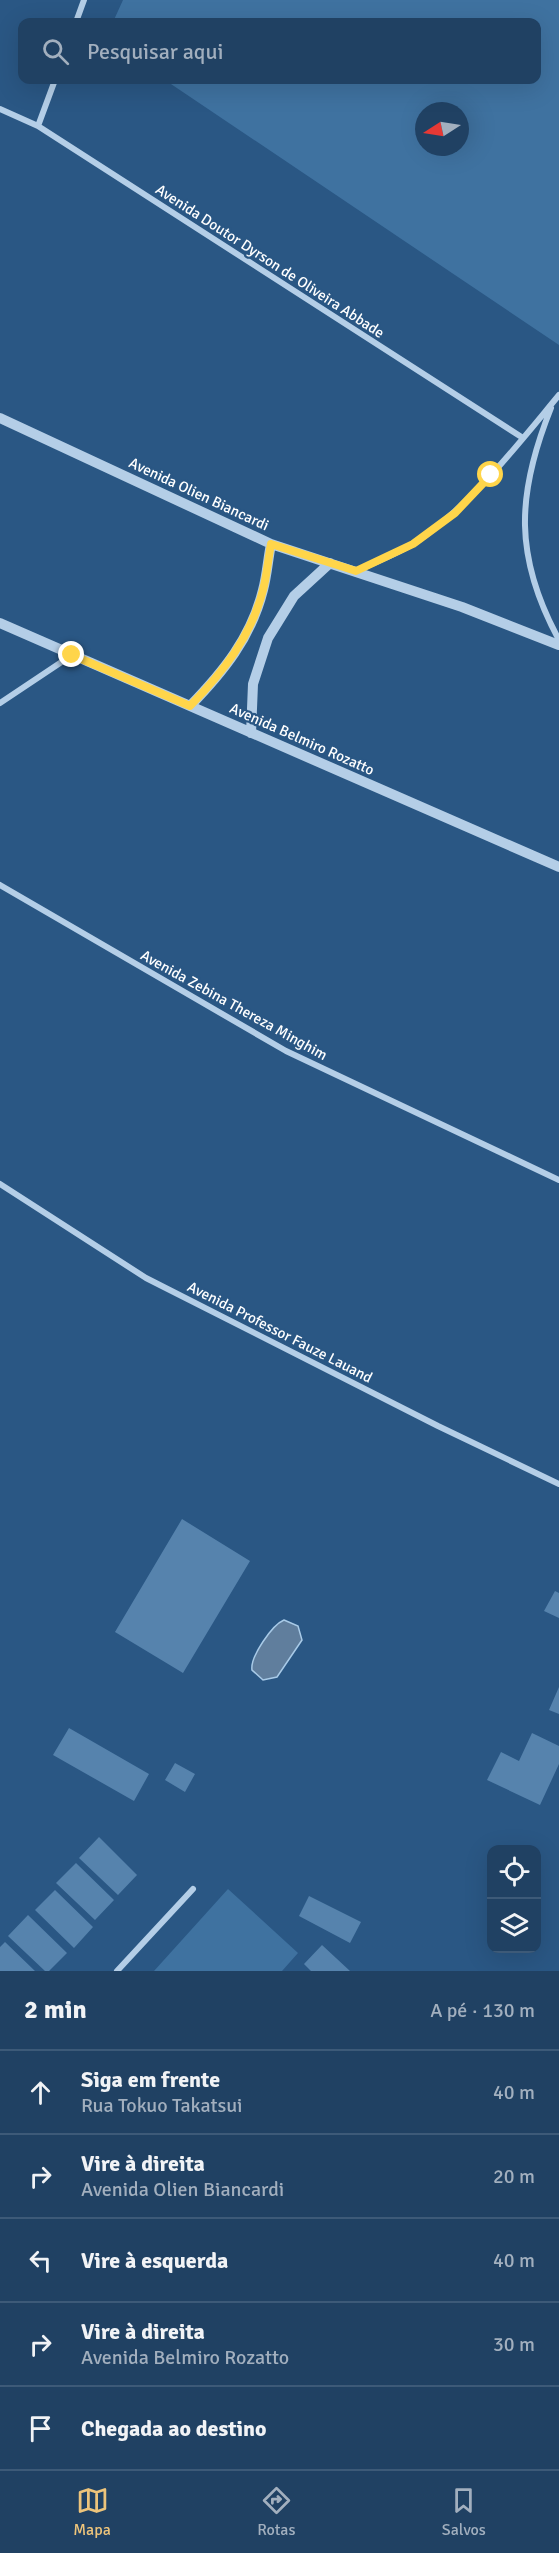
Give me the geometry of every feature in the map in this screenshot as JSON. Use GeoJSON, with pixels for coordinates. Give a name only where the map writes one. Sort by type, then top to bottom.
{"type":"FeatureCollection","features":[{"type":"Feature","properties":{"kind":"street"},"geometry":{"type":"LineString","coordinates":[[77,18],[84,0]]}},
{"type":"Feature","properties":{"kind":"street"},"geometry":{"type":"LineString","coordinates":[[38,126],[54,84]]}},
{"type":"Feature","properties":{"kind":"street","name":"Avenida Doutor Dyrson de Oliveira Abbade"},"geometry":{"type":"LineString","coordinates":[[0,109],[38,126],[523,438]]}},
{"type":"Feature","properties":{"kind":"street"},"geometry":{"type":"LineString","coordinates":[[356,571],[413,544],[455,513],[559,395]]}},
{"type":"Feature","properties":{"kind":"street"},"geometry":{"type":"LineString","coordinates":[[553,402],[537,443],[526,484],[524,527],[529,569],[543,609],[559,640]]}},
{"type":"Feature","properties":{"kind":"street","name":"Avenida Olien Biancardi"},"geometry":{"type":"LineString","coordinates":[[0,418],[271,544],[462,607],[559,645]]}},
{"type":"Feature","properties":{"kind":"street"},"geometry":{"type":"LineString","coordinates":[[190,706],[222,673],[247,634],[263,590],[271,544]]}},
{"type":"Feature","properties":{"kind":"street"},"geometry":{"type":"LineString","coordinates":[[251,733],[253,684],[268,638],[294,596],[330,563]]}},
{"type":"Feature","properties":{"kind":"street","name":"Avenida Belmiro Rozatto"},"geometry":{"type":"LineString","coordinates":[[0,623],[559,867]]}},
{"type":"Feature","properties":{"kind":"street"},"geometry":{"type":"LineString","coordinates":[[0,704],[72,655]]}},
{"type":"Feature","properties":{"kind":"street","name":"Avenida Zebina Thereza Minghim"},"geometry":{"type":"LineString","coordinates":[[0,885],[286,1051],[559,1180]]}},
{"type":"Feature","properties":{"kind":"street","name":"Avenida Professor Fauze Lauand"},"geometry":{"type":"LineString","coordinates":[[0,1184],[146,1278],[438,1426],[559,1484]]}},
{"type":"Feature","properties":{"kind":"street"},"geometry":{"type":"LineString","coordinates":[[117,1971],[193,1889]]}},
{"type":"Feature","properties":{"kind":"shaded area"},"geometry":{"type":"Polygon","coordinates":[[[123,0],[559,0],[559,345],[171,84],[541,84],[541,18],[115,18],[123,0]]]}},
{"type":"Feature","properties":{"kind":"shaded area"},"geometry":{"type":"Polygon","coordinates":[[[284,1620],[298,1626],[302,1640],[277,1677],[263,1680],[252,1670],[254,1657],[268,1635],[284,1620]]]}},
{"type":"Feature","properties":{"kind":"shaded area"},"geometry":{"type":"Polygon","coordinates":[[[228,1889],[298,1953],[282,1971],[154,1971],[228,1889]]]}},
{"type":"Feature","properties":{"kind":"building"},"geometry":{"type":"Polygon","coordinates":[[[182,1519],[250,1561],[183,1673],[115,1632],[182,1519]]]}},
{"type":"Feature","properties":{"kind":"building"},"geometry":{"type":"Polygon","coordinates":[[[555,1591],[559,1593],[559,1618],[544,1611],[555,1591]]]}},
{"type":"Feature","properties":{"kind":"building"},"geometry":{"type":"Polygon","coordinates":[[[559,1687],[559,1714],[549,1710],[559,1687]]]}},
{"type":"Feature","properties":{"kind":"building"},"geometry":{"type":"Polygon","coordinates":[[[69,1728],[149,1774],[134,1801],[53,1755],[69,1728]]]}},
{"type":"Feature","properties":{"kind":"building"},"geometry":{"type":"Polygon","coordinates":[[[532,1733],[559,1746],[559,1764],[540,1805],[487,1780],[501,1752],[519,1761],[532,1733]]]}},
{"type":"Feature","properties":{"kind":"building"},"geometry":{"type":"Polygon","coordinates":[[[175,1763],[195,1774],[185,1792],[165,1780],[175,1763]]]}},
{"type":"Feature","properties":{"kind":"building"},"geometry":{"type":"Polygon","coordinates":[[[99,1837],[137,1875],[118,1895],[79,1858],[99,1837]]]}},
{"type":"Feature","properties":{"kind":"building"},"geometry":{"type":"Polygon","coordinates":[[[76,1863],[114,1900],[95,1920],[56,1883],[76,1863]]]}},
{"type":"Feature","properties":{"kind":"building"},"geometry":{"type":"Polygon","coordinates":[[[55,1890],[93,1927],[74,1948],[35,1910],[55,1890]]]}},
{"type":"Feature","properties":{"kind":"building"},"geometry":{"type":"Polygon","coordinates":[[[309,1896],[361,1922],[350,1943],[299,1916],[309,1896]]]}},
{"type":"Feature","properties":{"kind":"building"},"geometry":{"type":"Polygon","coordinates":[[[28,1915],[67,1953],[49,1971],[45,1971],[8,1936],[28,1915]]]}},
{"type":"Feature","properties":{"kind":"building"},"geometry":{"type":"Polygon","coordinates":[[[5,1942],[35,1971],[0,1971],[0,1947],[5,1942]]]}},
{"type":"Feature","properties":{"kind":"building"},"geometry":{"type":"Polygon","coordinates":[[[322,1945],[350,1971],[311,1971],[304,1964],[322,1945]]]}},
{"type":"Feature","properties":{"kind":"route"},"geometry":{"type":"LineString","coordinates":[[72,655],[190,706],[222,673],[247,634],[263,590],[271,544],[356,571],[413,544],[455,513],[491,475]]}}]}
